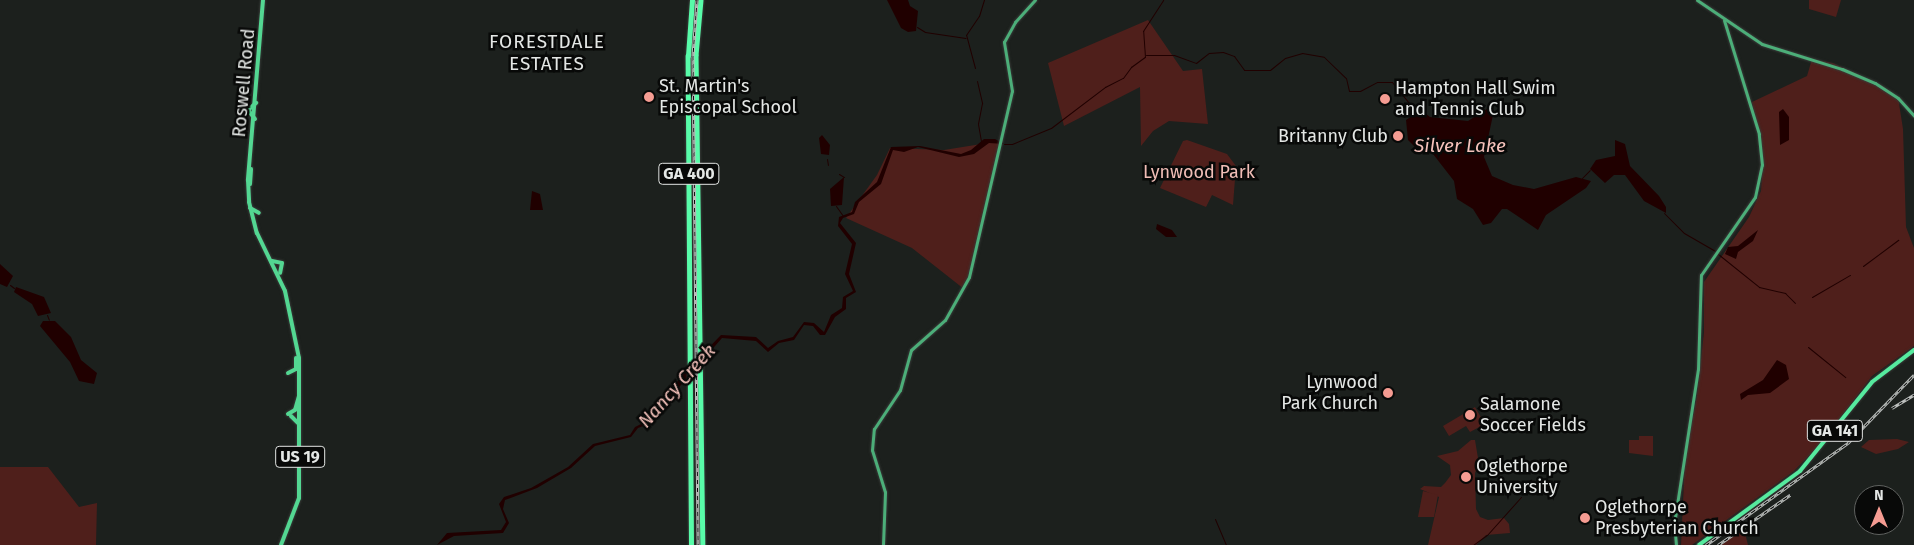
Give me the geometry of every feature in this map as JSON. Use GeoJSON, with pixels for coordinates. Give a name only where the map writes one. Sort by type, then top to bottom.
{"type":"FeatureCollection","features":[{"type":"Feature","properties":{"kind":"highway","name":"GA 400"},"geometry":{"type":"LineString","coordinates":[[691,545],[688,56],[692,0]]}},
{"type":"Feature","properties":{"kind":"highway","name":"GA 400"},"geometry":{"type":"LineString","coordinates":[[701,0],[696,45],[703,545]]}},
{"type":"Feature","properties":{"kind":"highway","name":"GA 141"},"geometry":{"type":"LineString","coordinates":[[1699,545],[1800,472],[1872,382],[1914,350]]}},
{"type":"Feature","properties":{"kind":"main road","name":"Roswell Road"},"geometry":{"type":"LineString","coordinates":[[250,208],[249,184],[263,0]]}},
{"type":"Feature","properties":{"kind":"main road"},"geometry":{"type":"LineString","coordinates":[[883,545],[885,492],[872,450],[874,428],[900,390],[911,350],[946,320],[969,277],[1012,91],[1004,42],[1010,28],[1035,0]]}},
{"type":"Feature","properties":{"kind":"main road"},"geometry":{"type":"LineString","coordinates":[[1697,0],[1762,44],[1868,80],[1898,98],[1914,116]]}},
{"type":"Feature","properties":{"kind":"main road"},"geometry":{"type":"LineString","coordinates":[[1676,545],[1674,524],[1698,369],[1701,274],[1751,204],[1762,171],[1760,137],[1746,86],[1724,20]]}},
{"type":"Feature","properties":{"kind":"main road"},"geometry":{"type":"LineString","coordinates":[[255,119],[248,110],[256,103]]}},
{"type":"Feature","properties":{"kind":"main road"},"geometry":{"type":"LineString","coordinates":[[250,208],[259,212]]}},
{"type":"Feature","properties":{"kind":"main road","name":"US 19"},"geometry":{"type":"LineString","coordinates":[[250,208],[257,233],[280,277],[291,311],[299,356],[299,498],[281,545]]}},
{"type":"Feature","properties":{"kind":"main road"},"geometry":{"type":"LineString","coordinates":[[272,262],[282,263],[280,277]]}},
{"type":"Feature","properties":{"kind":"main road"},"geometry":{"type":"LineString","coordinates":[[299,356],[295,372],[288,373],[299,381]]}},
{"type":"Feature","properties":{"kind":"main road"},"geometry":{"type":"LineString","coordinates":[[299,396],[295,410],[290,415],[299,426]]}},
{"type":"Feature","properties":{"kind":"green space"},"geometry":{"type":"Polygon","coordinates":[[[1809,0],[1841,0],[1836,17],[1809,9],[1809,0]]]}},
{"type":"Feature","properties":{"kind":"green space"},"geometry":{"type":"Polygon","coordinates":[[[1148,20],[1183,71],[1202,69],[1208,124],[1169,121],[1153,131],[1141,146],[1140,87],[1064,126],[1048,63],[1148,20]]]}},
{"type":"Feature","properties":{"kind":"green space"},"geometry":{"type":"Polygon","coordinates":[[[1812,59],[1833,63],[1883,86],[1898,97],[1903,129],[1906,227],[1914,248],[1914,346],[1872,376],[1822,442],[1794,471],[1692,545],[1681,545],[1685,459],[1697,396],[1704,332],[1704,282],[1749,217],[1761,191],[1763,158],[1752,102],[1807,76],[1812,59]]]}},
{"type":"Feature","properties":{"kind":"green space","name":"Lynwood Park"},"geometry":{"type":"Polygon","coordinates":[[[1187,140],[1227,154],[1236,166],[1233,205],[1212,195],[1206,207],[1160,188],[1183,141],[1187,140]]]}},
{"type":"Feature","properties":{"kind":"green space"},"geometry":{"type":"Polygon","coordinates":[[[1000,141],[978,245],[964,289],[912,248],[846,218],[877,175],[890,148],[944,150],[1000,141]]]}},
{"type":"Feature","properties":{"kind":"green space","name":"Salamone Soccer Fields"},"geometry":{"type":"Polygon","coordinates":[[[1475,407],[1485,424],[1470,432],[1466,426],[1449,436],[1443,426],[1475,407]]]}},
{"type":"Feature","properties":{"kind":"green space"},"geometry":{"type":"Polygon","coordinates":[[[1639,436],[1653,436],[1653,456],[1629,453],[1629,440],[1639,440],[1639,436]]]}},
{"type":"Feature","properties":{"kind":"green space"},"geometry":{"type":"Polygon","coordinates":[[[1897,439],[1909,442],[1898,449],[1876,454],[1861,447],[1869,440],[1897,439]]]}},
{"type":"Feature","properties":{"kind":"green space"},"geometry":{"type":"Polygon","coordinates":[[[1471,440],[1475,440],[1479,464],[1475,473],[1476,509],[1480,517],[1488,520],[1504,518],[1509,524],[1510,533],[1486,535],[1476,545],[1428,545],[1439,497],[1420,489],[1424,486],[1441,487],[1451,475],[1450,465],[1437,456],[1458,451],[1471,440]]]}},
{"type":"Feature","properties":{"kind":"green space"},"geometry":{"type":"Polygon","coordinates":[[[0,467],[48,467],[79,507],[97,503],[96,545],[0,545],[0,467]]]}},
{"type":"Feature","properties":{"kind":"green space"},"geometry":{"type":"Polygon","coordinates":[[[1423,491],[1438,495],[1434,517],[1418,517],[1423,491]]]}},
{"type":"Feature","properties":{"kind":"green space"},"geometry":{"type":"Polygon","coordinates":[[[1744,529],[1748,545],[1721,545],[1744,529]]]}},
{"type":"Feature","properties":{"kind":"water"},"geometry":{"type":"Polygon","coordinates":[[[887,0],[908,0],[910,6],[918,11],[916,31],[908,32],[901,28],[887,0]]]}},
{"type":"Feature","properties":{"kind":"water","name":"Silver Lake"},"geometry":{"type":"Polygon","coordinates":[[[1490,107],[1493,115],[1484,157],[1492,176],[1513,185],[1534,189],[1576,177],[1591,181],[1586,188],[1546,215],[1538,230],[1507,209],[1502,209],[1491,223],[1483,225],[1473,209],[1457,199],[1454,181],[1433,154],[1416,148],[1408,140],[1406,120],[1421,110],[1430,117],[1468,121],[1490,107]]]}},
{"type":"Feature","properties":{"kind":"water"},"geometry":{"type":"Polygon","coordinates":[[[1783,109],[1789,117],[1789,140],[1780,145],[1779,112],[1783,109]]]}},
{"type":"Feature","properties":{"kind":"water"},"geometry":{"type":"Polygon","coordinates":[[[822,135],[830,145],[829,155],[821,154],[819,138],[822,135]]]}},
{"type":"Feature","properties":{"kind":"water"},"geometry":{"type":"Polygon","coordinates":[[[984,139],[995,139],[1004,144],[989,143],[974,154],[959,157],[918,147],[904,152],[893,150],[881,184],[859,202],[854,214],[843,218],[840,223],[856,243],[849,274],[856,292],[846,298],[846,309],[835,317],[825,335],[820,335],[813,326],[804,325],[794,340],[779,343],[768,352],[756,341],[722,338],[646,425],[638,428],[631,437],[595,446],[571,468],[537,488],[505,500],[503,509],[509,523],[503,533],[454,536],[437,545],[447,533],[501,530],[506,522],[499,504],[504,497],[531,488],[568,467],[593,444],[630,435],[635,427],[645,422],[685,372],[721,335],[756,337],[768,348],[778,341],[793,337],[804,322],[814,323],[824,332],[831,315],[842,308],[843,297],[853,291],[845,274],[852,244],[838,226],[839,217],[852,212],[855,202],[877,182],[891,147],[920,146],[961,154],[971,150],[984,139]]]}},
{"type":"Feature","properties":{"kind":"water"},"geometry":{"type":"Polygon","coordinates":[[[1615,140],[1625,144],[1630,166],[1659,196],[1666,207],[1666,213],[1644,201],[1625,175],[1614,175],[1605,183],[1590,169],[1596,160],[1615,156],[1615,140]]]}},
{"type":"Feature","properties":{"kind":"water"},"geometry":{"type":"Polygon","coordinates":[[[844,177],[842,205],[831,206],[830,189],[844,177]]]}},
{"type":"Feature","properties":{"kind":"water"},"geometry":{"type":"Polygon","coordinates":[[[532,191],[540,194],[543,210],[530,210],[532,191]]]}},
{"type":"Feature","properties":{"kind":"water"},"geometry":{"type":"Polygon","coordinates":[[[1157,224],[1172,230],[1177,237],[1166,237],[1156,229],[1157,224]]]}},
{"type":"Feature","properties":{"kind":"water"},"geometry":{"type":"Polygon","coordinates":[[[1758,230],[1753,241],[1738,252],[1736,259],[1725,254],[1728,247],[1738,246],[1758,230]]]}},
{"type":"Feature","properties":{"kind":"water"},"geometry":{"type":"Polygon","coordinates":[[[0,264],[13,276],[7,287],[0,284],[0,264]]]}},
{"type":"Feature","properties":{"kind":"water"},"geometry":{"type":"Polygon","coordinates":[[[16,287],[44,297],[51,313],[38,316],[32,304],[14,292],[16,287]]]}},
{"type":"Feature","properties":{"kind":"water"},"geometry":{"type":"Polygon","coordinates":[[[43,321],[55,321],[71,337],[81,360],[97,373],[94,384],[79,381],[70,362],[40,326],[43,321]]]}},
{"type":"Feature","properties":{"kind":"water"},"geometry":{"type":"Polygon","coordinates":[[[1777,360],[1786,365],[1789,379],[1770,393],[1748,395],[1741,400],[1740,394],[1763,380],[1777,360]]]}},
{"type":"Feature","properties":{"kind":"waterway"},"geometry":{"type":"LineString","coordinates":[[975,68],[966,35],[979,16],[984,0]]}},
{"type":"Feature","properties":{"kind":"waterway","name":"Nancy Creek"},"geometry":{"type":"LineString","coordinates":[[1004,144],[1012,144],[1051,128],[1105,87],[1123,78],[1131,67],[1145,57],[1143,31],[1163,0]]}},
{"type":"Feature","properties":{"kind":"waterway"},"geometry":{"type":"LineString","coordinates":[[917,27],[925,32],[966,38]]}},
{"type":"Feature","properties":{"kind":"waterway"},"geometry":{"type":"LineString","coordinates":[[1146,55],[1174,55],[1196,63],[1209,53],[1223,52],[1234,56],[1244,70],[1270,70],[1285,58],[1302,53],[1324,57],[1346,78],[1349,91],[1360,91],[1377,82],[1392,82],[1417,113]]}},
{"type":"Feature","properties":{"kind":"waterway"},"geometry":{"type":"LineString","coordinates":[[977,81],[982,103],[978,124],[981,141]]}},
{"type":"Feature","properties":{"kind":"waterway"},"geometry":{"type":"LineString","coordinates":[[827,159],[828,165]]}},
{"type":"Feature","properties":{"kind":"waterway"},"geometry":{"type":"LineString","coordinates":[[1582,178],[1590,170]]}},
{"type":"Feature","properties":{"kind":"waterway"},"geometry":{"type":"LineString","coordinates":[[839,174],[844,177]]}},
{"type":"Feature","properties":{"kind":"waterway"},"geometry":{"type":"LineString","coordinates":[[836,206],[843,216]]}},
{"type":"Feature","properties":{"kind":"waterway"},"geometry":{"type":"LineString","coordinates":[[1664,213],[1684,233],[1715,251]]}},
{"type":"Feature","properties":{"kind":"waterway"},"geometry":{"type":"LineString","coordinates":[[1863,266],[1898,240]]}},
{"type":"Feature","properties":{"kind":"waterway"},"geometry":{"type":"LineString","coordinates":[[1718,254],[1759,287],[1785,293],[1795,303]]}},
{"type":"Feature","properties":{"kind":"waterway"},"geometry":{"type":"LineString","coordinates":[[1812,297],[1850,275]]}},
{"type":"Feature","properties":{"kind":"waterway"},"geometry":{"type":"LineString","coordinates":[[10,285],[14,288]]}},
{"type":"Feature","properties":{"kind":"waterway"},"geometry":{"type":"LineString","coordinates":[[47,315],[49,320]]}},
{"type":"Feature","properties":{"kind":"waterway"},"geometry":{"type":"LineString","coordinates":[[1808,347],[1845,377]]}},
{"type":"Feature","properties":{"kind":"waterway"},"geometry":{"type":"LineString","coordinates":[[1473,545],[1487,535],[1521,497]]}},
{"type":"Feature","properties":{"kind":"waterway"},"geometry":{"type":"LineString","coordinates":[[1215,519],[1226,545]]}},
{"type":"Feature","properties":{"kind":"railway"},"geometry":{"type":"LineString","coordinates":[[697,0],[693,56],[698,545]]}},
{"type":"Feature","properties":{"kind":"railway"},"geometry":{"type":"LineString","coordinates":[[1706,545],[1848,443],[1914,375]]}},
{"type":"Feature","properties":{"kind":"railway"},"geometry":{"type":"LineString","coordinates":[[1892,408],[1914,395]]}},
{"type":"Feature","properties":{"kind":"railway"},"geometry":{"type":"LineString","coordinates":[[1718,545],[1790,495]]}},
{"type":"Feature","properties":{"kind":"place","name":"St. Martin's Episcopal School"},"geometry":{"type":"Point","coordinates":[649,97]}},
{"type":"Feature","properties":{"kind":"place","name":"Hampton Hall Swim and Tennis Club"},"geometry":{"type":"Point","coordinates":[1385,99]}},
{"type":"Feature","properties":{"kind":"place","name":"Britanny Club"},"geometry":{"type":"Point","coordinates":[1398,136]}},
{"type":"Feature","properties":{"kind":"place","name":"Lynwood Park Church"},"geometry":{"type":"Point","coordinates":[1388,393]}},
{"type":"Feature","properties":{"kind":"place","name":"Salamone Soccer Fields"},"geometry":{"type":"Point","coordinates":[1470,415]}},
{"type":"Feature","properties":{"kind":"place","name":"Oglethorpe University"},"geometry":{"type":"Point","coordinates":[1466,477]}},
{"type":"Feature","properties":{"kind":"place","name":"Oglethorpe Presbyterian Church"},"geometry":{"type":"Point","coordinates":[1585,518]}},
{"type":"Feature","properties":{"kind":"district","name":"FORESTDALE ESTATES"},"geometry":{"type":"Point","coordinates":[547,53]}}]}
